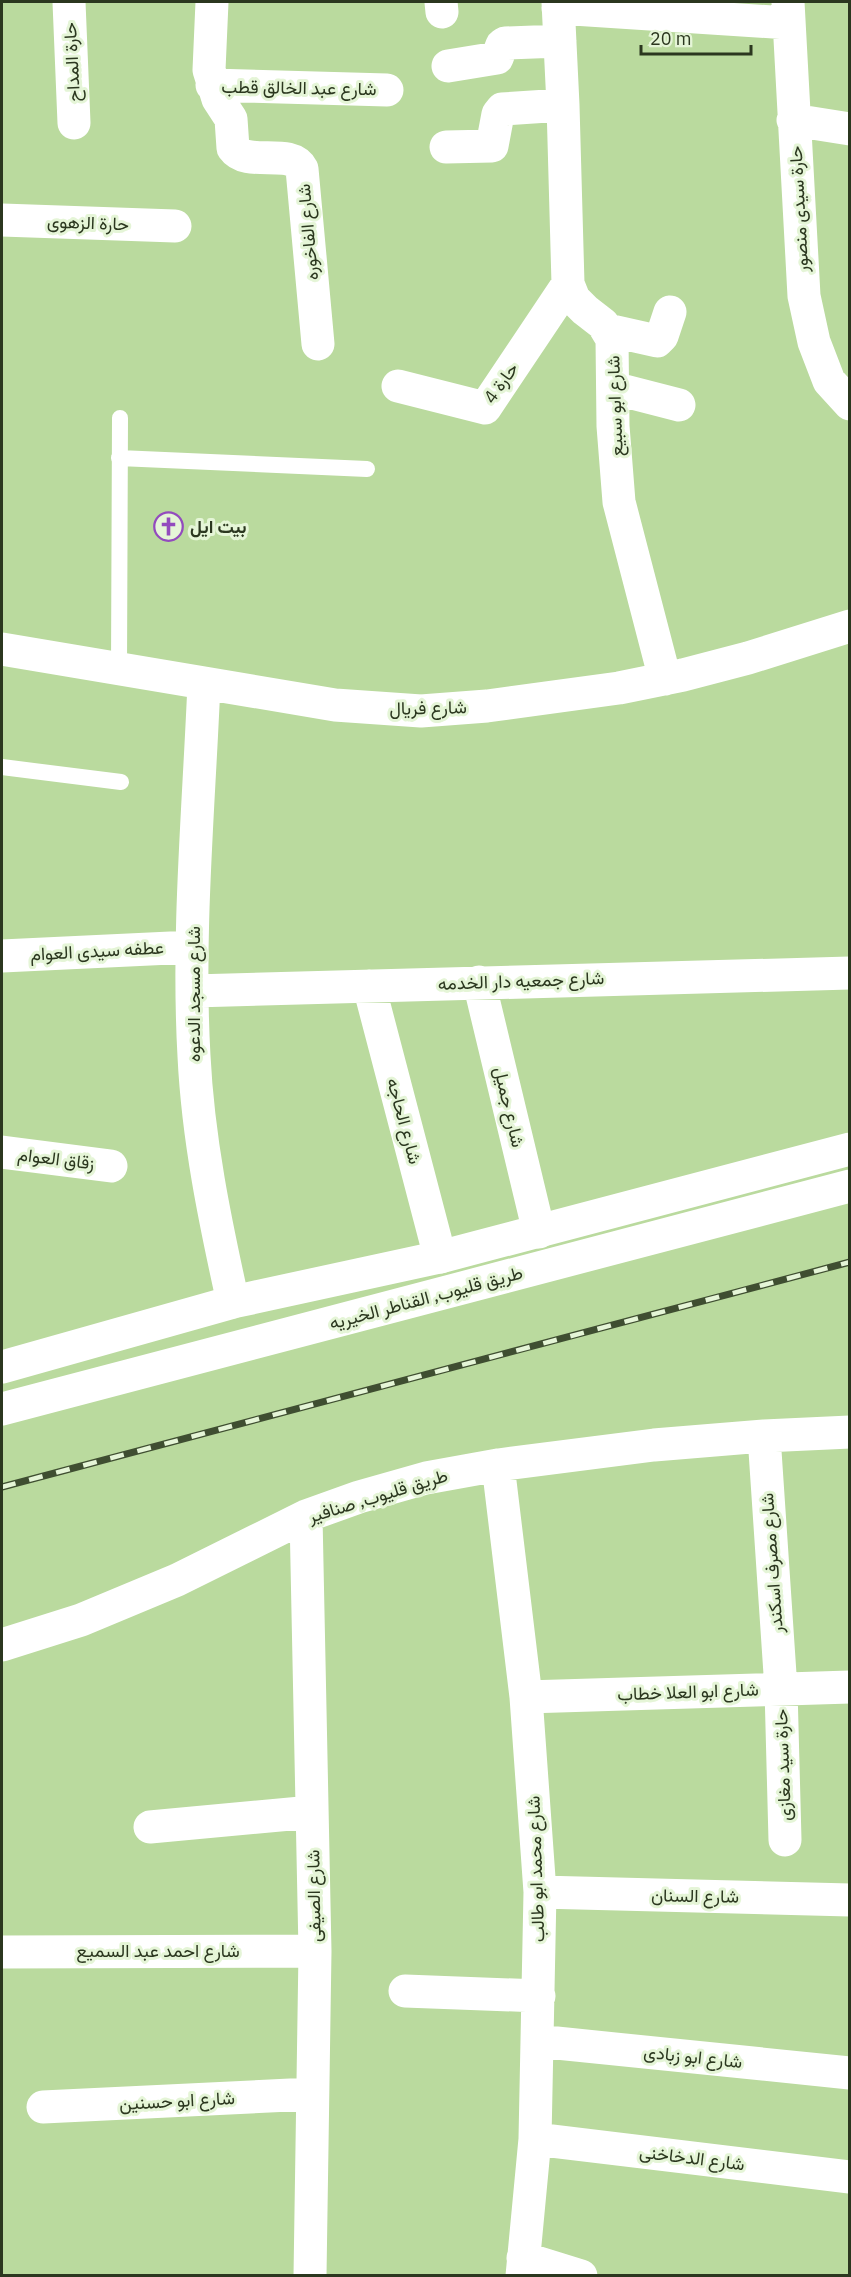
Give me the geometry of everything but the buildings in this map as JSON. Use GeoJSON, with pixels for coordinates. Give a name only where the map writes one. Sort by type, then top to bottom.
{"type":"FeatureCollection","features":[{"type":"Feature","properties":{"kind":"street","name":"حارة المداح"},"geometry":{"type":"LineString","coordinates":[[69,2],[74,123]]}},
{"type":"Feature","properties":{"kind":"street","name":"شارع الفاخوره"},"geometry":{"type":"LineString","coordinates":[[212,2],[209,70],[218,99],[231,119],[233,148],[238,154],[292,159],[303,169],[318,344]]}},
{"type":"Feature","properties":{"kind":"street"},"geometry":{"type":"LineString","coordinates":[[568,284],[564,105],[558,5],[788,12]]}},
{"type":"Feature","properties":{"kind":"street","name":"حارة سيدى منصور"},"geometry":{"type":"LineString","coordinates":[[788,12],[804,296],[814,342],[829,381],[849,404]]}},
{"type":"Feature","properties":{"kind":"street"},"geometry":{"type":"LineString","coordinates":[[448,66],[497,58],[505,43],[560,41]]}},
{"type":"Feature","properties":{"kind":"street","name":"شارع عبد الخالق قطب"},"geometry":{"type":"LineString","coordinates":[[212,85],[387,90]]}},
{"type":"Feature","properties":{"kind":"street"},"geometry":{"type":"LineString","coordinates":[[446,147],[492,146],[498,114],[502,109],[564,105]]}},
{"type":"Feature","properties":{"kind":"street"},"geometry":{"type":"LineString","coordinates":[[794,120],[849,129]]}},
{"type":"Feature","properties":{"kind":"street","name":"حارة الزهوى"},"geometry":{"type":"LineString","coordinates":[[2,220],[175,226]]}},
{"type":"Feature","properties":{"kind":"street","name":"شارع ابو سبيع"},"geometry":{"type":"LineString","coordinates":[[568,284],[574,299],[608,330],[613,348],[613,426],[619,502],[665,679]]}},
{"type":"Feature","properties":{"kind":"street","name":"حارة 4"},"geometry":{"type":"LineString","coordinates":[[398,386],[485,408],[568,284]]}},
{"type":"Feature","properties":{"kind":"street"},"geometry":{"type":"LineString","coordinates":[[608,330],[657,341],[662,336],[670,312]]}},
{"type":"Feature","properties":{"kind":"street"},"geometry":{"type":"LineString","coordinates":[[613,388],[679,405]]}},
{"type":"Feature","properties":{"kind":"street","name":"شارع فريال"},"geometry":{"type":"LineString","coordinates":[[2,649],[335,705],[421,711],[553,699],[665,679],[748,658],[849,626]]}},
{"type":"Feature","properties":{"kind":"street","name":"شارع مسجد الدعوه"},"geometry":{"type":"LineString","coordinates":[[204,683],[192,947],[194,1055],[201,1139],[214,1221],[233,1302]]}},
{"type":"Feature","properties":{"kind":"street","name":"عطفه سيدى العوام"},"geometry":{"type":"LineString","coordinates":[[2,956],[192,947]]}},
{"type":"Feature","properties":{"kind":"street","name":"شارع جمعيه دار الخدمه"},"geometry":{"type":"LineString","coordinates":[[193,991],[849,973]]}},
{"type":"Feature","properties":{"kind":"street","name":"شارع جميل"},"geometry":{"type":"LineString","coordinates":[[479,982],[539,1232]]}},
{"type":"Feature","properties":{"kind":"street","name":"شارع الحاجه"},"geometry":{"type":"LineString","coordinates":[[369,986],[440,1257]]}},
{"type":"Feature","properties":{"kind":"street","name":"طريق قليوب, القناطر الخيريه"},"geometry":{"type":"LineString","coordinates":[[2,1367],[233,1302],[440,1257],[849,1149]]}},
{"type":"Feature","properties":{"kind":"street","name":"زقاق العوام"},"geometry":{"type":"LineString","coordinates":[[2,1152],[111,1166]]}},
{"type":"Feature","properties":{"kind":"street","name":"طريق قليوب, القناطر الخيريه"},"geometry":{"type":"LineString","coordinates":[[2,1409],[849,1186]]}},
{"type":"Feature","properties":{"kind":"street","name":"طريق قليوب, صنافير"},"geometry":{"type":"LineString","coordinates":[[2,1645],[81,1620],[177,1580],[306,1516],[359,1497],[426,1478],[498,1465],[654,1445],[849,1432]]}},
{"type":"Feature","properties":{"kind":"street","name":"شارع مصرف اسكندر"},"geometry":{"type":"LineString","coordinates":[[764,1436],[781,1689]]}},
{"type":"Feature","properties":{"kind":"street","name":"شارع محمد ابو طالب"},"geometry":{"type":"LineString","coordinates":[[498,1465],[526,1698],[540,1892],[535,2139],[523,2267]]}},
{"type":"Feature","properties":{"kind":"street","name":"شارع الصيفى"},"geometry":{"type":"LineString","coordinates":[[306,1516],[315,1951],[310,2276]]}},
{"type":"Feature","properties":{"kind":"street","name":"شارع ابو العلا خطاب"},"geometry":{"type":"LineString","coordinates":[[526,1698],[849,1687]]}},
{"type":"Feature","properties":{"kind":"street","name":"حارة سيد مغازى"},"geometry":{"type":"LineString","coordinates":[[781,1689],[785,1840]]}},
{"type":"Feature","properties":{"kind":"street"},"geometry":{"type":"LineString","coordinates":[[150,1827],[312,1812]]}},
{"type":"Feature","properties":{"kind":"street","name":"شارع السنان"},"geometry":{"type":"LineString","coordinates":[[540,1892],[849,1900]]}},
{"type":"Feature","properties":{"kind":"street","name":"شارع احمد عبد السميع"},"geometry":{"type":"LineString","coordinates":[[2,1952],[315,1951]]}},
{"type":"Feature","properties":{"kind":"street"},"geometry":{"type":"LineString","coordinates":[[405,1991],[538,1996]]}},
{"type":"Feature","properties":{"kind":"street","name":"شارع ابو زبادى"},"geometry":{"type":"LineString","coordinates":[[537,2041],[849,2073]]}},
{"type":"Feature","properties":{"kind":"street","name":"شارع ابو حسنين"},"geometry":{"type":"LineString","coordinates":[[43,2107],[311,2094]]}},
{"type":"Feature","properties":{"kind":"street","name":"شارع الدخاخنى"},"geometry":{"type":"LineString","coordinates":[[535,2139],[849,2177]]}},
{"type":"Feature","properties":{"kind":"street"},"geometry":{"type":"LineString","coordinates":[[523,2267],[581,2276]]}},
{"type":"Feature","properties":{"kind":"lane"},"geometry":{"type":"LineString","coordinates":[[119,669],[120,418]]}},
{"type":"Feature","properties":{"kind":"lane"},"geometry":{"type":"LineString","coordinates":[[119,458],[367,469]]}},
{"type":"Feature","properties":{"kind":"lane"},"geometry":{"type":"LineString","coordinates":[[2,767],[121,782]]}},
{"type":"Feature","properties":{"kind":"railway"},"geometry":{"type":"LineString","coordinates":[[2,1487],[850,1262]]}},
{"type":"Feature","properties":{"kind":"place","name":"بيت ايل"},"geometry":{"type":"Point","coordinates":[169,527]}}]}
